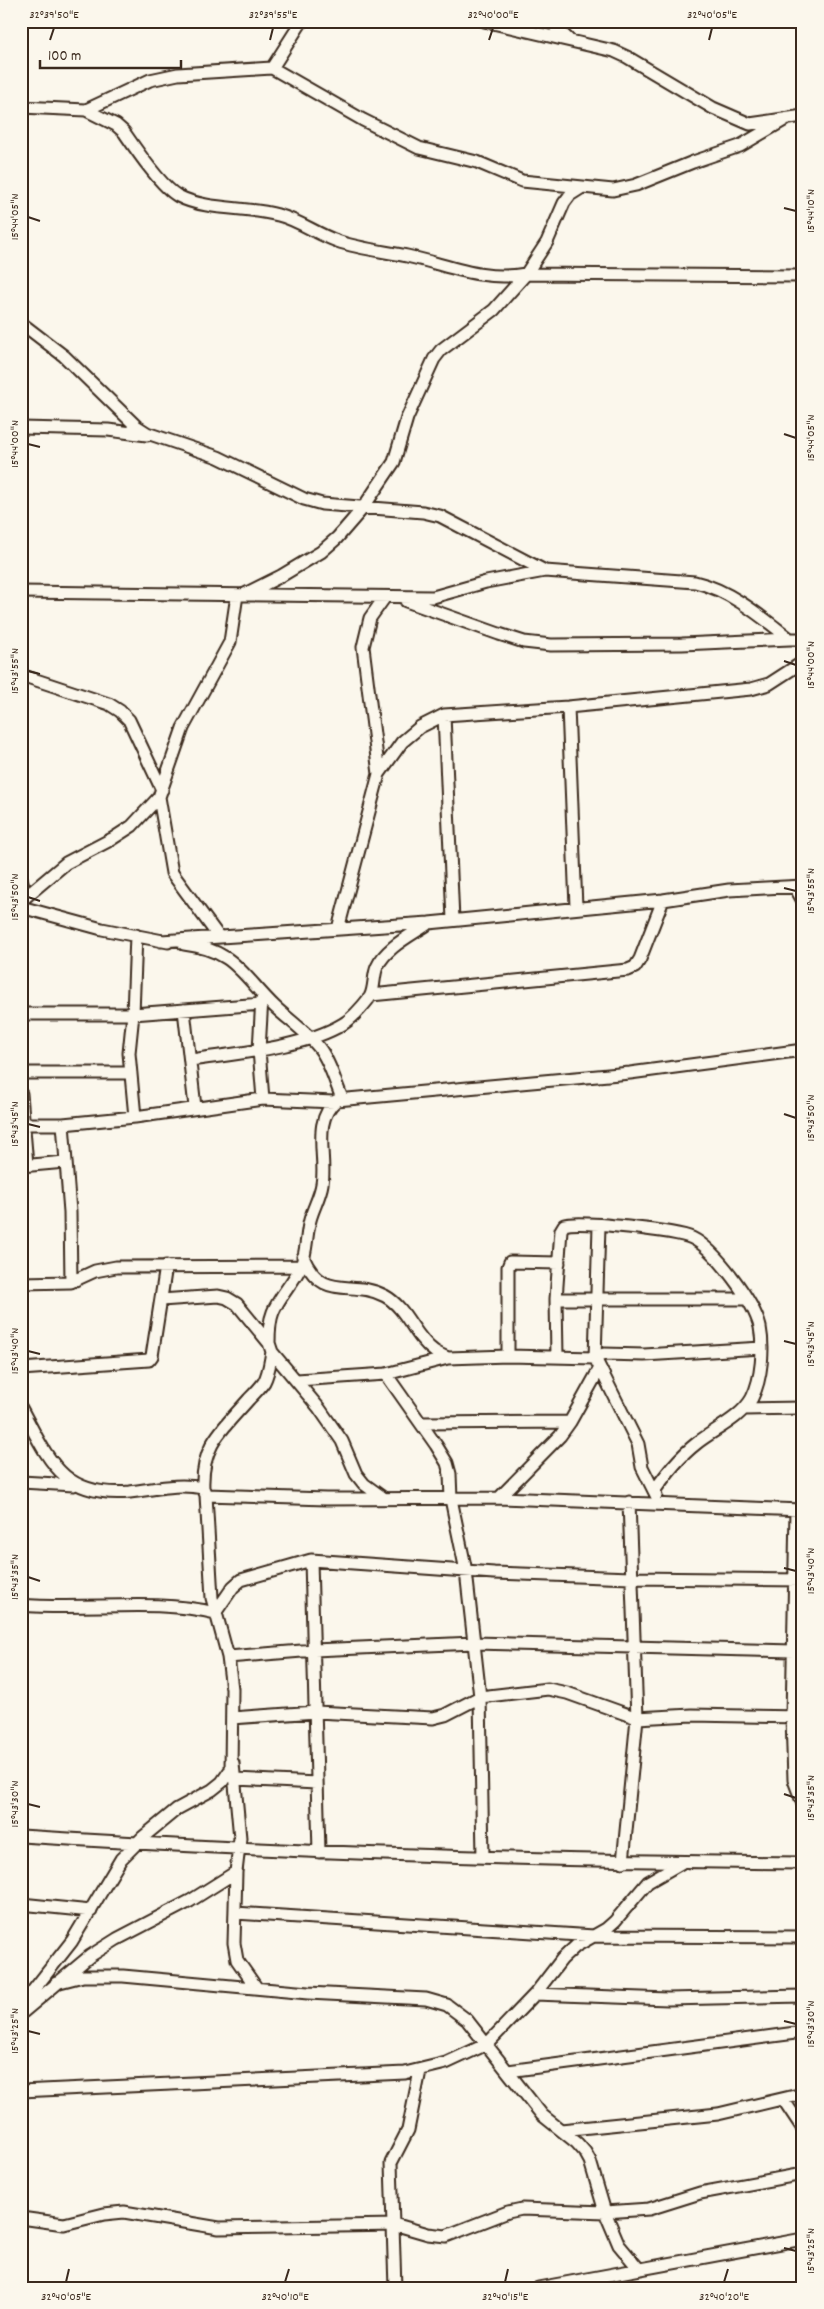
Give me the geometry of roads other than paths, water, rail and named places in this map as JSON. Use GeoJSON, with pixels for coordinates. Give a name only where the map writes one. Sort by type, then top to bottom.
{"type":"FeatureCollection","features":[{"type":"Feature","properties":{"kind":"street"},"geometry":{"type":"LineString","coordinates":[[272,68],[302,21]]}},
{"type":"Feature","properties":{"kind":"street"},"geometry":{"type":"LineString","coordinates":[[484,21],[570,40],[627,57],[713,108],[732,118],[750,124],[803,116]]}},
{"type":"Feature","properties":{"kind":"street"},"geometry":{"type":"LineString","coordinates":[[549,21],[570,40]]}},
{"type":"Feature","properties":{"kind":"street"},"geometry":{"type":"LineString","coordinates":[[21,107],[86,110],[108,102],[150,80],[178,74],[272,68],[363,120],[419,148],[477,162],[522,180],[581,188],[621,190],[692,162],[740,146],[786,119]]}},
{"type":"Feature","properties":{"kind":"street"},"geometry":{"type":"LineString","coordinates":[[86,110],[120,129],[163,183],[176,195],[192,202],[263,211],[281,216],[354,247],[406,256],[486,276],[505,278],[526,274],[803,276]]}},
{"type":"Feature","properties":{"kind":"street"},"geometry":{"type":"LineString","coordinates":[[240,595],[282,576],[321,552],[337,538],[363,508],[394,462],[407,418],[434,359],[441,350],[494,310],[526,274],[547,242],[564,203],[570,195],[581,188]]}},
{"type":"Feature","properties":{"kind":"street"},"geometry":{"type":"LineString","coordinates":[[21,323],[64,356],[136,426],[155,436],[218,457],[304,500],[363,508],[422,512],[440,516],[544,571]]}},
{"type":"Feature","properties":{"kind":"street"},"geometry":{"type":"LineString","coordinates":[[21,428],[108,430],[155,436]]}},
{"type":"Feature","properties":{"kind":"street"},"geometry":{"type":"LineString","coordinates":[[21,592],[385,598],[433,597],[486,582],[544,571],[695,582],[710,586],[724,592],[790,639]]}},
{"type":"Feature","properties":{"kind":"street"},"geometry":{"type":"LineString","coordinates":[[22,904],[66,862],[112,839],[132,826],[160,794],[183,728],[225,654],[234,625],[240,595]]}},
{"type":"Feature","properties":{"kind":"street"},"geometry":{"type":"LineString","coordinates":[[379,774],[363,647],[370,618],[385,598]]}},
{"type":"Feature","properties":{"kind":"street"},"geometry":{"type":"LineString","coordinates":[[397,598],[524,642],[551,645],[682,644],[803,639]]}},
{"type":"Feature","properties":{"kind":"street"},"geometry":{"type":"LineString","coordinates":[[338,929],[379,774],[402,742],[420,727],[444,715],[568,708],[751,689],[769,684],[803,662]]}},
{"type":"Feature","properties":{"kind":"street"},"geometry":{"type":"LineString","coordinates":[[21,675],[109,704],[129,720],[160,794],[172,872],[219,937]]}},
{"type":"Feature","properties":{"kind":"street"},"geometry":{"type":"LineString","coordinates":[[568,708],[576,907]]}},
{"type":"Feature","properties":{"kind":"street"},"geometry":{"type":"LineString","coordinates":[[444,715],[453,920]]}},
{"type":"Feature","properties":{"kind":"street"},"geometry":{"type":"LineString","coordinates":[[21,878],[24,890],[22,904]]}},
{"type":"Feature","properties":{"kind":"street"},"geometry":{"type":"LineString","coordinates":[[161,941],[429,923],[576,907],[663,900],[729,890],[799,887],[803,901]]}},
{"type":"Feature","properties":{"kind":"street"},"geometry":{"type":"LineString","coordinates":[[371,995],[628,970],[635,967],[640,959],[663,900]]}},
{"type":"Feature","properties":{"kind":"street"},"geometry":{"type":"LineString","coordinates":[[22,904],[94,927],[212,950],[227,957],[238,965],[262,992],[321,1050],[338,1100]]}},
{"type":"Feature","properties":{"kind":"street"},"geometry":{"type":"LineString","coordinates":[[190,1060],[258,1050],[309,1038],[342,1025],[350,1019],[371,995],[376,968],[387,952],[429,923]]}},
{"type":"Feature","properties":{"kind":"street"},"geometry":{"type":"LineString","coordinates":[[135,1117],[129,1043],[133,1014],[136,935]]}},
{"type":"Feature","properties":{"kind":"street"},"geometry":{"type":"LineString","coordinates":[[262,992],[258,1050],[263,1099]]}},
{"type":"Feature","properties":{"kind":"street"},"geometry":{"type":"LineString","coordinates":[[21,1014],[133,1014],[262,1004]]}},
{"type":"Feature","properties":{"kind":"street"},"geometry":{"type":"LineString","coordinates":[[184,1010],[194,1107]]}},
{"type":"Feature","properties":{"kind":"street"},"geometry":{"type":"LineString","coordinates":[[24,1124],[63,1124],[135,1117],[194,1107],[263,1099],[338,1100],[630,1073],[803,1050]]}},
{"type":"Feature","properties":{"kind":"street"},"geometry":{"type":"LineString","coordinates":[[21,1074],[131,1073]]}},
{"type":"Feature","properties":{"kind":"street"},"geometry":{"type":"LineString","coordinates":[[21,1094],[24,1124],[24,1165],[65,1162]]}},
{"type":"Feature","properties":{"kind":"street"},"geometry":{"type":"LineString","coordinates":[[256,1987],[237,1960],[234,1943],[236,1872],[240,1825],[232,1756],[232,1689],[228,1657],[215,1613],[209,1571],[202,1472],[205,1456],[211,1443],[264,1382],[269,1369],[273,1313],[302,1262],[310,1221],[322,1184],[324,1168],[321,1138],[324,1121],[338,1100]]}},
{"type":"Feature","properties":{"kind":"street"},"geometry":{"type":"LineString","coordinates":[[63,1124],[70,1212],[71,1282]]}},
{"type":"Feature","properties":{"kind":"street"},"geometry":{"type":"LineString","coordinates":[[557,1357],[556,1299],[561,1230],[564,1224],[671,1231],[692,1238],[712,1252],[723,1265],[756,1314],[760,1327],[762,1348],[757,1385],[745,1409],[679,1458],[654,1491]]}},
{"type":"Feature","properties":{"kind":"street"},"geometry":{"type":"LineString","coordinates":[[599,1226],[598,1363],[638,1444],[642,1468],[662,1504]]}},
{"type":"Feature","properties":{"kind":"street"},"geometry":{"type":"LineString","coordinates":[[21,1283],[71,1282],[104,1268],[302,1262]]}},
{"type":"Feature","properties":{"kind":"street"},"geometry":{"type":"LineString","coordinates":[[302,1262],[310,1273],[330,1286],[370,1291],[394,1302],[433,1350],[448,1358]]}},
{"type":"Feature","properties":{"kind":"street"},"geometry":{"type":"LineString","coordinates":[[508,1356],[508,1267],[510,1262],[559,1263]]}},
{"type":"Feature","properties":{"kind":"street"},"geometry":{"type":"LineString","coordinates":[[21,1369],[149,1360],[152,1356],[166,1266]]}},
{"type":"Feature","properties":{"kind":"street"},"geometry":{"type":"LineString","coordinates":[[161,1300],[218,1296],[227,1298],[237,1304],[342,1441],[356,1474],[364,1484],[382,1497]]}},
{"type":"Feature","properties":{"kind":"street"},"geometry":{"type":"LineString","coordinates":[[556,1299],[746,1300]]}},
{"type":"Feature","properties":{"kind":"street"},"geometry":{"type":"LineString","coordinates":[[499,1498],[560,1436],[570,1422],[604,1354],[644,1355],[762,1348]]}},
{"type":"Feature","properties":{"kind":"street"},"geometry":{"type":"LineString","coordinates":[[297,1380],[386,1374],[448,1358],[557,1357],[598,1363]]}},
{"type":"Feature","properties":{"kind":"street"},"geometry":{"type":"LineString","coordinates":[[386,1374],[447,1463],[451,1500],[466,1572],[480,1697],[483,1857]]}},
{"type":"Feature","properties":{"kind":"street"},"geometry":{"type":"LineString","coordinates":[[21,1408],[48,1458],[62,1476],[75,1485]]}},
{"type":"Feature","properties":{"kind":"street"},"geometry":{"type":"LineString","coordinates":[[745,1409],[803,1408]]}},
{"type":"Feature","properties":{"kind":"street"},"geometry":{"type":"LineString","coordinates":[[421,1423],[570,1422]]}},
{"type":"Feature","properties":{"kind":"street"},"geometry":{"type":"LineString","coordinates":[[21,1482],[75,1485],[109,1492],[129,1492],[171,1485],[204,1492],[326,1499],[382,1497],[451,1500],[499,1498],[799,1510],[798,1580],[793,1651],[797,1717],[794,1780],[802,1799]]}},
{"type":"Feature","properties":{"kind":"street"},"geometry":{"type":"LineString","coordinates":[[623,1862],[637,1718],[629,1502]]}},
{"type":"Feature","properties":{"kind":"street"},"geometry":{"type":"LineString","coordinates":[[215,1613],[233,1587],[241,1580],[311,1560],[466,1572],[631,1578],[798,1580]]}},
{"type":"Feature","properties":{"kind":"street"},"geometry":{"type":"LineString","coordinates":[[311,1560],[319,1852]]}},
{"type":"Feature","properties":{"kind":"street"},"geometry":{"type":"LineString","coordinates":[[21,1605],[56,1608],[181,1606],[215,1613]]}},
{"type":"Feature","properties":{"kind":"street"},"geometry":{"type":"LineString","coordinates":[[228,1657],[314,1650],[474,1643],[793,1651]]}},
{"type":"Feature","properties":{"kind":"street"},"geometry":{"type":"LineString","coordinates":[[232,1718],[316,1712],[432,1718],[445,1715],[480,1697],[548,1689],[567,1693],[637,1718],[692,1715],[797,1717]]}},
{"type":"Feature","properties":{"kind":"street"},"geometry":{"type":"LineString","coordinates":[[21,2006],[72,1941],[121,1859],[136,1843],[177,1809],[212,1790],[222,1782],[230,1769],[232,1756]]}},
{"type":"Feature","properties":{"kind":"street"},"geometry":{"type":"LineString","coordinates":[[235,1779],[317,1783]]}},
{"type":"Feature","properties":{"kind":"street"},"geometry":{"type":"LineString","coordinates":[[21,1836],[319,1852],[623,1862],[803,1863]]}},
{"type":"Feature","properties":{"kind":"street"},"geometry":{"type":"LineString","coordinates":[[21,2091],[420,2071],[446,2063],[487,2044],[535,1994],[562,1959],[576,1946],[616,1921],[648,1882],[682,1862]]}},
{"type":"Feature","properties":{"kind":"street"},"geometry":{"type":"LineString","coordinates":[[21,2014],[90,1956],[236,1872]]}},
{"type":"Feature","properties":{"kind":"street"},"geometry":{"type":"LineString","coordinates":[[21,1904],[91,1911]]}},
{"type":"Feature","properties":{"kind":"street"},"geometry":{"type":"LineString","coordinates":[[235,1913],[594,1936],[803,1937]]}},
{"type":"Feature","properties":{"kind":"street"},"geometry":{"type":"LineString","coordinates":[[56,1983],[83,1976],[123,1976],[308,1993],[426,1999],[447,2005],[457,2011],[487,2044],[539,2111],[577,2143],[590,2161],[605,2212],[619,2245],[639,2269]]}},
{"type":"Feature","properties":{"kind":"street"},"geometry":{"type":"LineString","coordinates":[[535,1994],[668,1999],[803,1996]]}},
{"type":"Feature","properties":{"kind":"street"},"geometry":{"type":"LineString","coordinates":[[508,2070],[803,2032]]}},
{"type":"Feature","properties":{"kind":"street"},"geometry":{"type":"LineString","coordinates":[[396,2288],[391,2163],[408,2130],[420,2071]]}},
{"type":"Feature","properties":{"kind":"street"},"geometry":{"type":"LineString","coordinates":[[561,2130],[718,2114],[803,2094]]}},
{"type":"Feature","properties":{"kind":"street"},"geometry":{"type":"LineString","coordinates":[[783,2099],[803,2129]]}},
{"type":"Feature","properties":{"kind":"street"},"geometry":{"type":"LineString","coordinates":[[21,2218],[52,2224],[64,2224],[104,2214],[124,2212],[219,2228],[392,2224],[428,2234],[446,2236],[508,2212],[522,2209],[605,2212],[660,2207],[700,2193],[803,2174]]}},
{"type":"Feature","properties":{"kind":"street"},"geometry":{"type":"LineString","coordinates":[[538,2288],[803,2239]]}}]}
